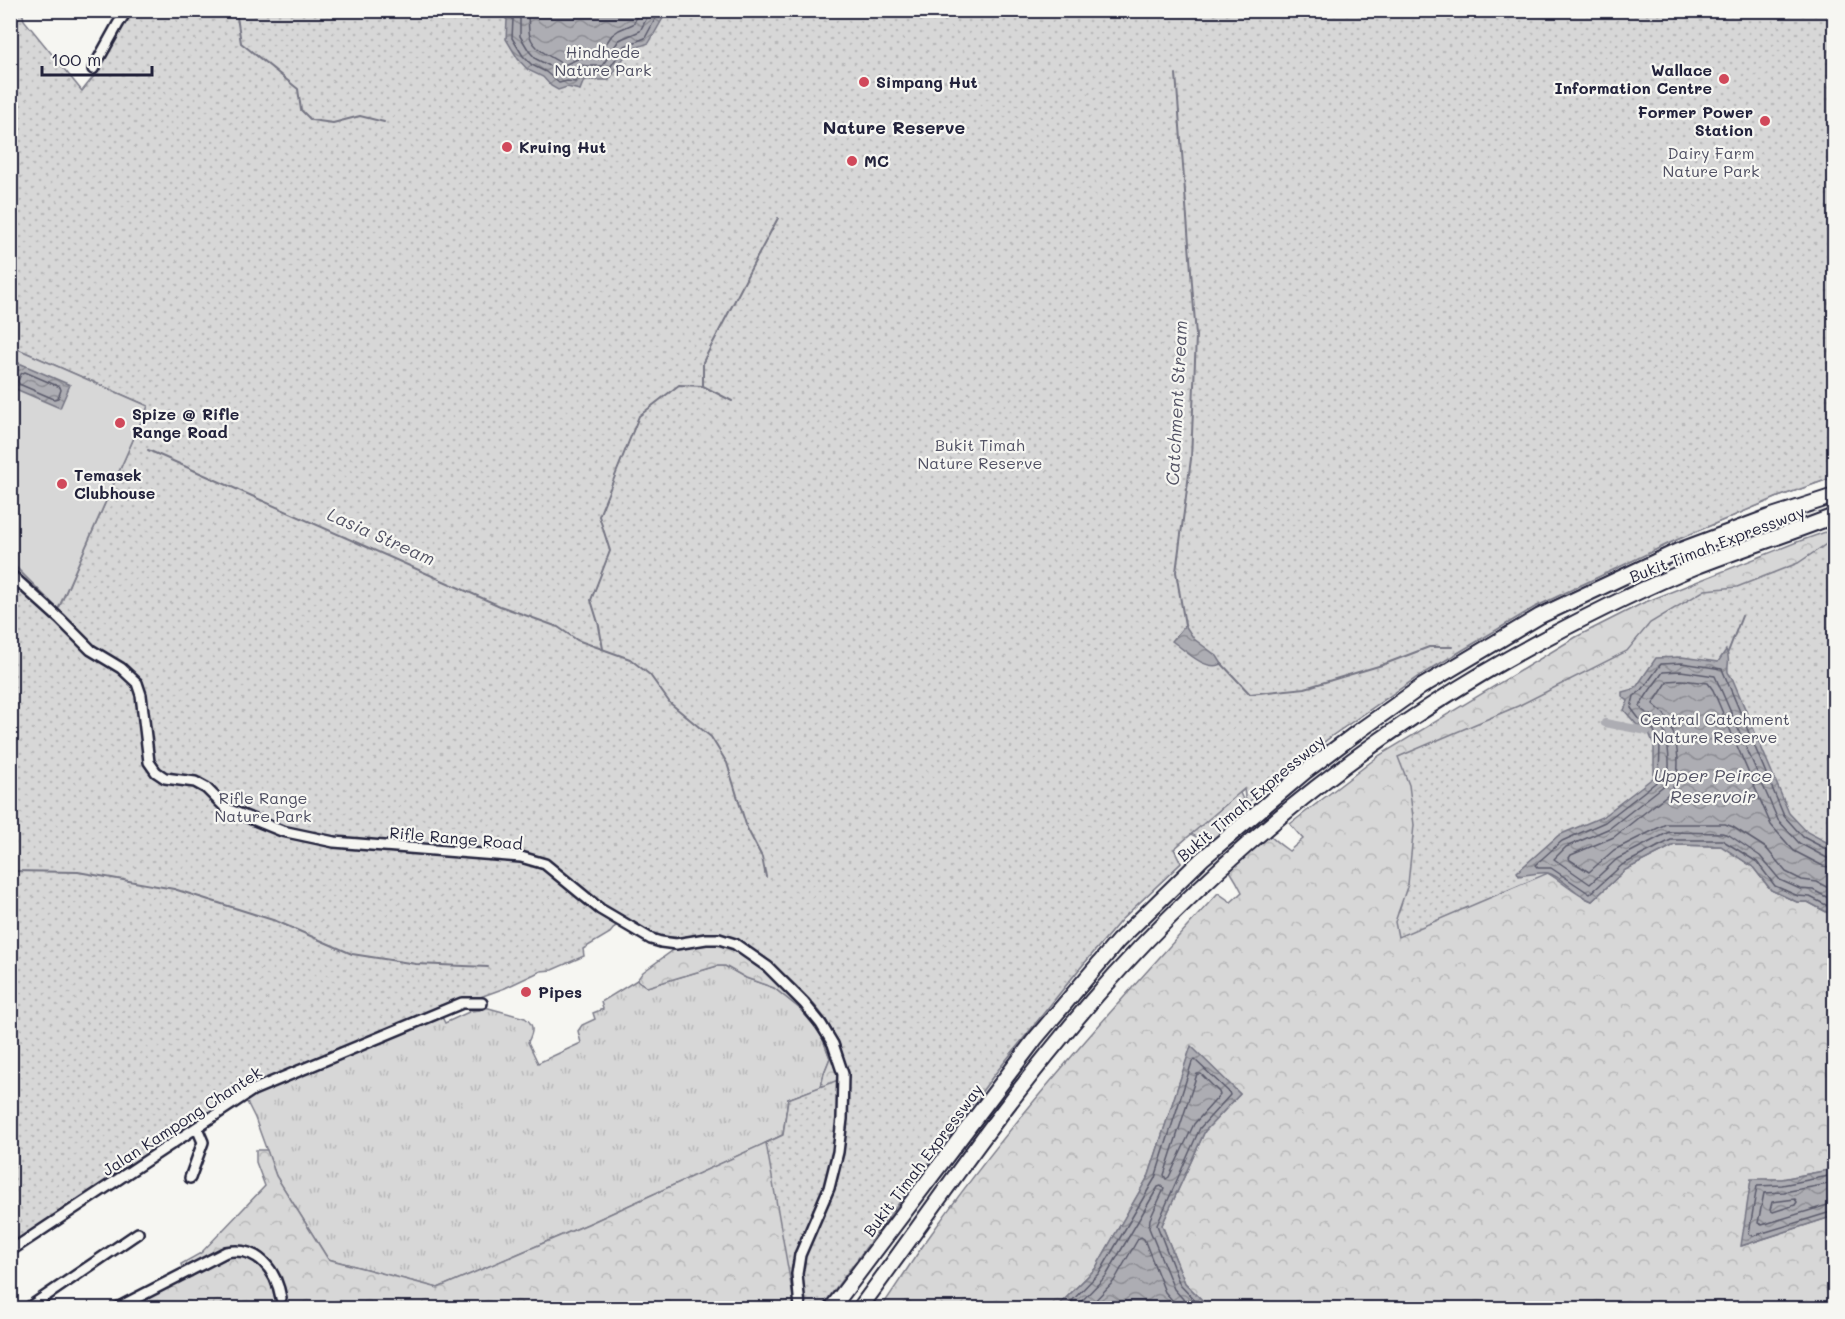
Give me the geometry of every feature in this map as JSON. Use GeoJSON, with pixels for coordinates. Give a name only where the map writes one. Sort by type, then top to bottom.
{"type":"FeatureCollection","features":[{"type":"Feature","properties":{"kind":"highway","name":"Bukit Timah Expressway"},"geometry":{"type":"LineString","coordinates":[[832,1308],[1035,1039],[1118,941],[1189,871],[1306,771],[1359,730],[1421,687],[1540,616],[1678,551],[1769,517],[1834,496]]}},
{"type":"Feature","properties":{"kind":"highway","name":"Bukit Timah Expressway"},"geometry":{"type":"LineString","coordinates":[[860,1308],[997,1120],[1059,1039],[1087,1007],[1145,942],[1210,879],[1315,788],[1432,704],[1543,639],[1626,597],[1694,568],[1834,518]]}},
{"type":"Feature","properties":{"kind":"street"},"geometry":{"type":"LineString","coordinates":[[118,24],[122,10]]}},
{"type":"Feature","properties":{"kind":"street"},"geometry":{"type":"LineString","coordinates":[[93,69],[127,10]]}},
{"type":"Feature","properties":{"kind":"street","name":"Rifle Range Road"},"geometry":{"type":"LineString","coordinates":[[10,574],[91,650],[121,668],[137,682],[141,695],[149,762],[156,772],[165,778],[195,782],[206,788],[227,809],[282,831],[334,842],[521,857],[545,864],[600,909],[651,939],[676,944],[719,939],[735,944],[768,967],[804,1003],[821,1024],[833,1044],[843,1074],[842,1119],[838,1152],[828,1188],[800,1255],[797,1274],[800,1308]]}},
{"type":"Feature","properties":{"kind":"street","name":"Jalan Kampong Chantek"},"geometry":{"type":"LineString","coordinates":[[10,1251],[253,1090],[462,1003],[482,1003]]}},
{"type":"Feature","properties":{"kind":"street"},"geometry":{"type":"LineString","coordinates":[[190,1178],[203,1142],[197,1128]]}},
{"type":"Feature","properties":{"kind":"street"},"geometry":{"type":"LineString","coordinates":[[28,1308],[138,1233]]}},
{"type":"Feature","properties":{"kind":"street"},"geometry":{"type":"LineString","coordinates":[[117,1308],[226,1252],[239,1249],[261,1260],[271,1270],[279,1285],[281,1298]]}},
{"type":"Feature","properties":{"kind":"green space","name":"Bukit Timah Nature Reserve"},"geometry":{"type":"Polygon","coordinates":[[[131,10],[1834,11],[1834,477],[1778,497],[1674,541],[1535,607],[1419,676],[1333,735],[1247,803],[1244,789],[1174,849],[1181,863],[1122,919],[1076,973],[994,1075],[821,1308],[795,1308],[766,1143],[783,1135],[788,1099],[846,1077],[829,1025],[810,1000],[780,971],[748,947],[733,939],[705,934],[664,936],[623,917],[610,933],[583,949],[584,956],[258,1082],[11,1245],[10,562],[59,608],[148,406],[11,346],[11,11],[22,11],[24,20],[82,91],[98,71],[131,10]]]}},
{"type":"Feature","properties":{"kind":"green space","name":"Temasek Clubhouse"},"geometry":{"type":"Polygon","coordinates":[[[11,346],[148,406],[58,609],[11,562],[11,346]]]}},
{"type":"Feature","properties":{"kind":"green space"},"geometry":{"type":"Polygon","coordinates":[[[1834,477],[1778,497],[1674,541],[1535,607],[1419,676],[1333,735],[1247,803],[1245,789],[1240,793],[1260,826],[1289,851],[1303,839],[1290,824],[1380,755],[1576,637],[1643,603],[1834,529],[1834,846],[1789,813],[1548,873],[1592,901],[1625,870],[1674,845],[1722,846],[1753,867],[1771,890],[1797,902],[1808,902],[1834,916],[1834,1169],[1782,1179],[1751,1180],[1742,1246],[1834,1216],[1834,1308],[1210,1308],[1185,1283],[1162,1225],[1205,1131],[1240,1094],[1191,1047],[1149,1175],[1095,1269],[1056,1308],[881,1308],[923,1246],[996,1147],[1068,1061],[1218,893],[1231,902],[1242,892],[1233,875],[1215,851],[1191,834],[1174,849],[1181,863],[1122,919],[1076,973],[994,1075],[821,1308],[285,1308],[284,1305],[133,1308],[133,1305],[158,1283],[183,1271],[181,1264],[201,1253],[265,1186],[256,1162],[256,1150],[267,1150],[276,1176],[328,1259],[438,1288],[588,1224],[783,1135],[788,1099],[821,1087],[830,1058],[822,1037],[799,1008],[774,988],[746,978],[725,966],[717,966],[647,987],[637,980],[643,972],[676,948],[676,938],[654,934],[662,924],[1352,642],[1834,477]]]}},
{"type":"Feature","properties":{"kind":"green space","name":"Central Catchment Nature Reserve"},"geometry":{"type":"Polygon","coordinates":[[[1834,539],[1834,916],[1808,902],[1797,902],[1771,890],[1753,867],[1722,846],[1674,845],[1625,870],[1592,901],[1548,873],[1398,937],[1395,922],[1408,884],[1414,825],[1409,785],[1398,757],[1518,706],[1627,651],[1650,623],[1705,590],[1737,587],[1798,563],[1834,539]]]}},
{"type":"Feature","properties":{"kind":"green space"},"geometry":{"type":"Polygon","coordinates":[[[717,966],[725,966],[746,978],[774,988],[799,1008],[822,1037],[830,1058],[821,1087],[788,1099],[783,1135],[588,1224],[438,1288],[328,1259],[276,1176],[246,1100],[269,1088],[441,1015],[445,1023],[471,1011],[480,1010],[481,1006],[525,1018],[530,1023],[532,1029],[528,1042],[538,1063],[581,1043],[578,1031],[582,1025],[595,1019],[593,1013],[603,1009],[601,1002],[637,980],[647,987],[717,966]]]}},
{"type":"Feature","properties":{"kind":"water"},"geometry":{"type":"Polygon","coordinates":[[[500,11],[667,11],[649,43],[629,50],[609,80],[584,80],[580,90],[567,87],[558,90],[543,77],[528,70],[518,59],[506,39],[507,20],[500,11]]]}},
{"type":"Feature","properties":{"kind":"water"},"geometry":{"type":"Polygon","coordinates":[[[19,363],[70,385],[60,408],[11,387],[19,363]]]}},
{"type":"Feature","properties":{"kind":"water"},"geometry":{"type":"Polygon","coordinates":[[[1185,625],[1194,639],[1217,656],[1222,664],[1216,666],[1202,663],[1172,641],[1185,625]]]}},
{"type":"Feature","properties":{"kind":"water","name":"Upper Peirce Reservoir"},"geometry":{"type":"Polygon","coordinates":[[[1726,650],[1729,658],[1728,673],[1733,679],[1789,813],[1807,832],[1834,846],[1834,916],[1808,902],[1797,902],[1771,890],[1753,867],[1721,846],[1674,845],[1625,870],[1592,901],[1548,873],[1519,876],[1517,872],[1559,835],[1602,817],[1654,777],[1654,745],[1647,728],[1637,725],[1624,710],[1628,701],[1622,696],[1622,692],[1637,686],[1656,658],[1682,657],[1718,662],[1726,650]]]}},
{"type":"Feature","properties":{"kind":"water"},"geometry":{"type":"Polygon","coordinates":[[[1191,1046],[1240,1094],[1205,1131],[1162,1225],[1185,1283],[1210,1308],[1056,1308],[1095,1269],[1149,1175],[1191,1046]]]}},
{"type":"Feature","properties":{"kind":"water"},"geometry":{"type":"Polygon","coordinates":[[[1834,1169],[1834,1216],[1741,1246],[1751,1179],[1782,1179],[1834,1169]]]}},
{"type":"Feature","properties":{"kind":"waterway"},"geometry":{"type":"LineString","coordinates":[[16,10],[17,16]]}},
{"type":"Feature","properties":{"kind":"waterway"},"geometry":{"type":"LineString","coordinates":[[236,10],[241,43],[298,89],[301,110],[311,120],[333,123],[360,116],[384,122]]}},
{"type":"Feature","properties":{"kind":"waterway","name":"Catchment Stream"},"geometry":{"type":"LineString","coordinates":[[1176,74],[1196,336],[1191,459],[1176,572],[1185,625]]}},
{"type":"Feature","properties":{"kind":"waterway","name":"Lasia Stream"},"geometry":{"type":"LineString","coordinates":[[746,278],[778,218]]}},
{"type":"Feature","properties":{"kind":"waterway","name":"Lasia Stream"},"geometry":{"type":"LineString","coordinates":[[603,649],[591,600],[610,551],[599,516],[639,416],[679,385],[703,386],[703,362],[746,279]]}},
{"type":"Feature","properties":{"kind":"waterway"},"geometry":{"type":"LineString","coordinates":[[703,386],[732,401]]}},
{"type":"Feature","properties":{"kind":"waterway","name":"Lasia Stream"},"geometry":{"type":"LineString","coordinates":[[148,450],[500,606],[558,627],[577,640],[630,659],[650,675],[670,703],[711,737],[727,763],[747,828],[762,857],[766,877]]}},
{"type":"Feature","properties":{"kind":"waterway"},"geometry":{"type":"LineString","coordinates":[[10,567],[46,599]]}},
{"type":"Feature","properties":{"kind":"waterway"},"geometry":{"type":"LineString","coordinates":[[1728,652],[1742,616]]}},
{"type":"Feature","properties":{"kind":"waterway"},"geometry":{"type":"LineString","coordinates":[[1222,664],[1250,694],[1305,688],[1382,665],[1429,647],[1452,647]]}},
{"type":"Feature","properties":{"kind":"waterway"},"geometry":{"type":"LineString","coordinates":[[1605,723],[1647,731]]}},
{"type":"Feature","properties":{"kind":"waterway"},"geometry":{"type":"LineString","coordinates":[[10,871],[78,872],[174,889],[276,921],[352,954],[416,964],[488,967]]}},
{"type":"Feature","properties":{"kind":"place","name":"Wallace Information Centre"},"geometry":{"type":"Point","coordinates":[1724,79]}},
{"type":"Feature","properties":{"kind":"place","name":"Simpang Hut"},"geometry":{"type":"Point","coordinates":[864,82]}},
{"type":"Feature","properties":{"kind":"place","name":"Former Power Station"},"geometry":{"type":"Point","coordinates":[1765,121]}},
{"type":"Feature","properties":{"kind":"place","name":"Kruing Hut"},"geometry":{"type":"Point","coordinates":[507,147]}},
{"type":"Feature","properties":{"kind":"place","name":"MC"},"geometry":{"type":"Point","coordinates":[852,161]}},
{"type":"Feature","properties":{"kind":"place","name":"Spize @ Rifle Range Road"},"geometry":{"type":"Point","coordinates":[120,423]}},
{"type":"Feature","properties":{"kind":"place","name":"Temasek Clubhouse"},"geometry":{"type":"Point","coordinates":[62,484]}},
{"type":"Feature","properties":{"kind":"place","name":"Pipes"},"geometry":{"type":"Point","coordinates":[526,992]}},
{"type":"Feature","properties":{"kind":"district","name":"Nature Reserve"},"geometry":{"type":"Point","coordinates":[894,128]}},
{"type":"Feature","properties":{"kind":"park label","name":"Hindhede Nature Park"},"geometry":{"type":"Point","coordinates":[603,61]}},
{"type":"Feature","properties":{"kind":"park label","name":"Dairy Farm Nature Park"},"geometry":{"type":"Point","coordinates":[1711,162]}},
{"type":"Feature","properties":{"kind":"park label","name":"Rifle Range Nature Park"},"geometry":{"type":"Point","coordinates":[263,807]}}]}
